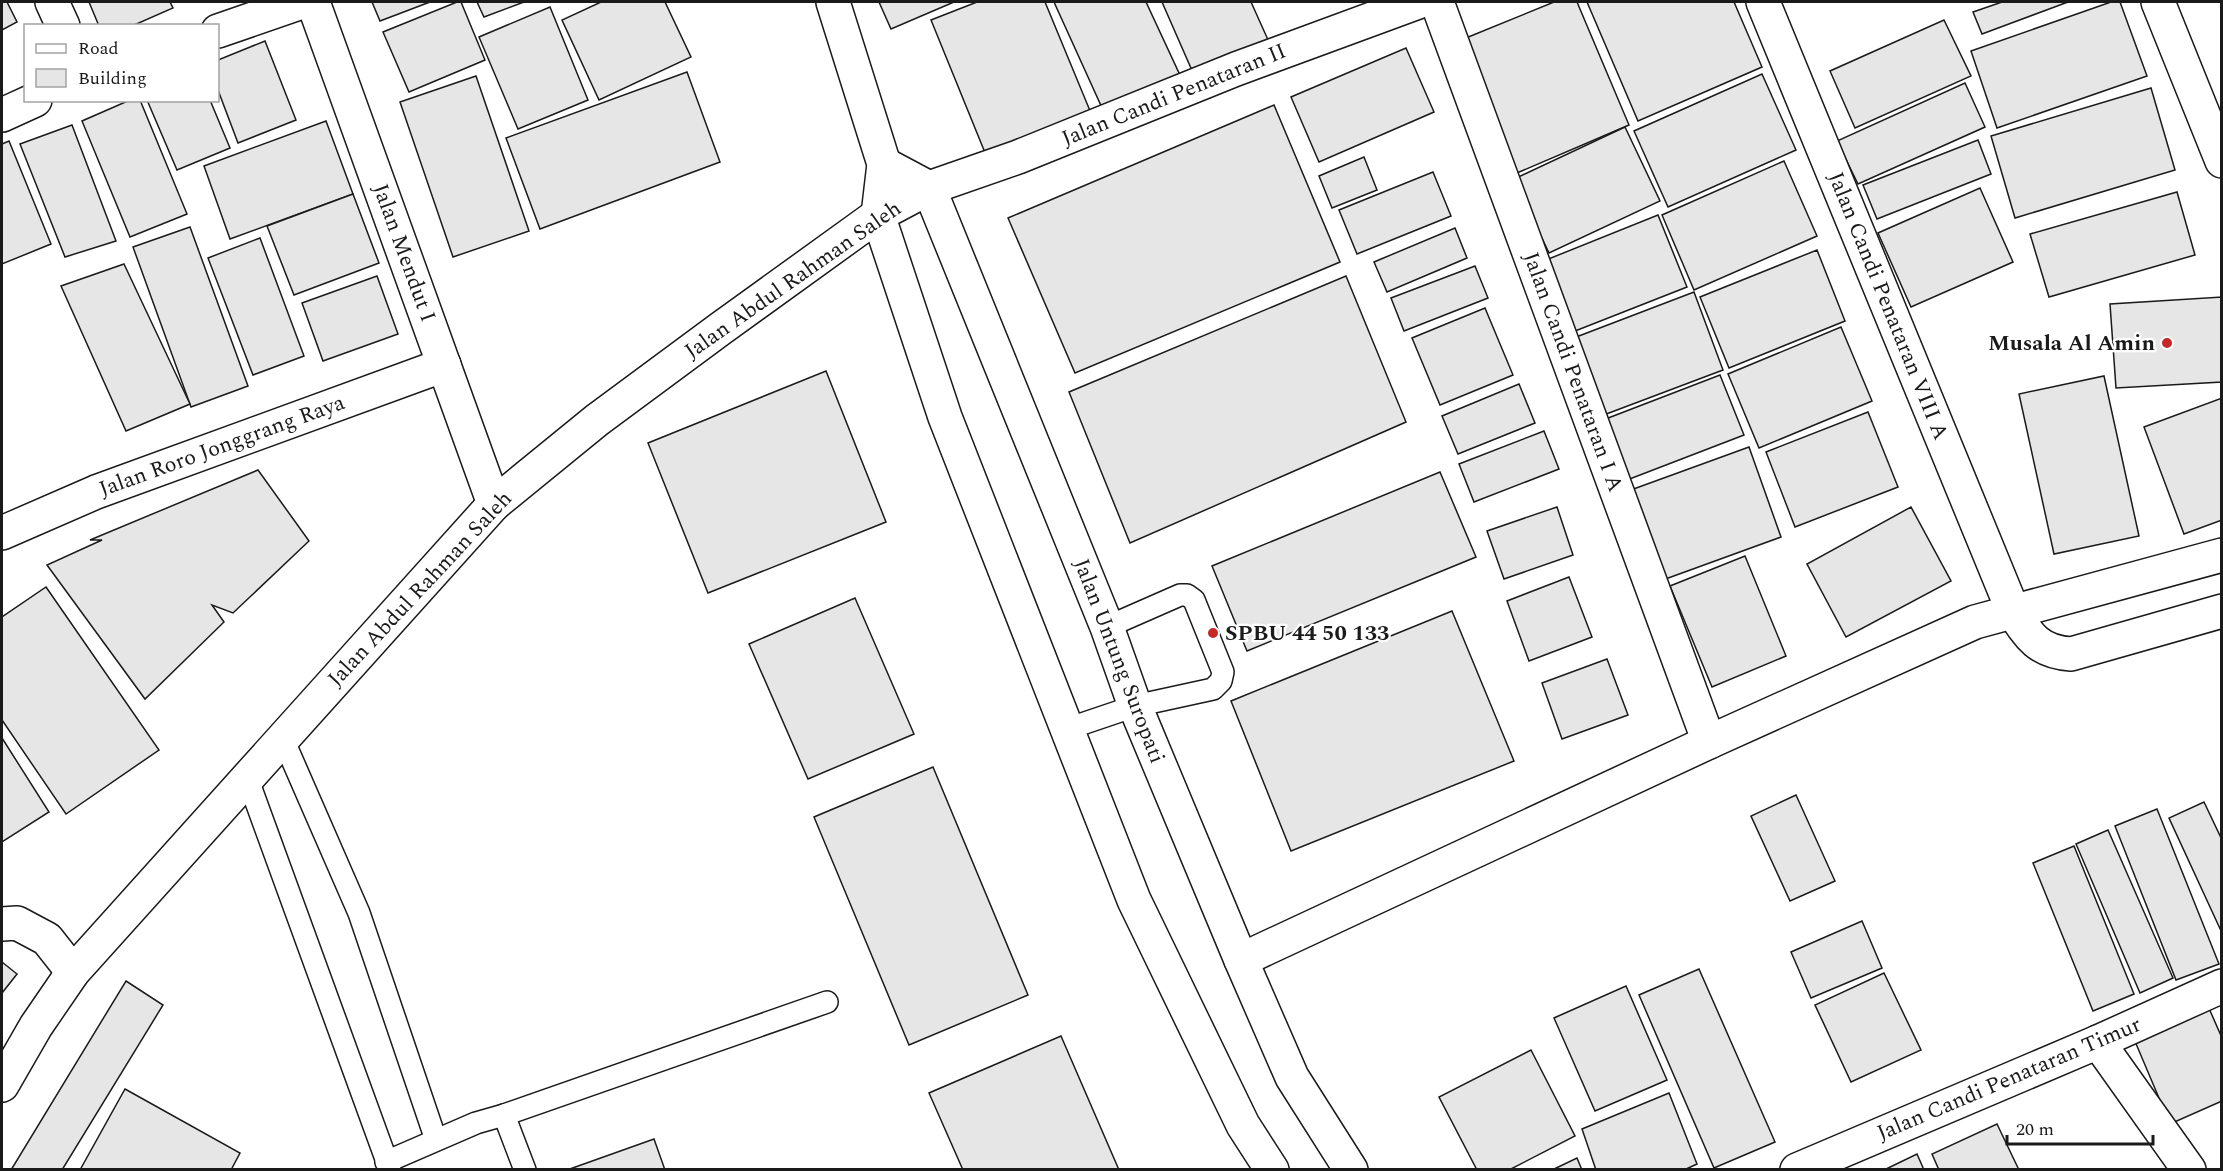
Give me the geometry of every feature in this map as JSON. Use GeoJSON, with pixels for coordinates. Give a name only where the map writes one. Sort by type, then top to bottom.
{"type":"FeatureCollection","features":[{"type":"Feature","properties":{"kind":"street"},"geometry":{"type":"LineString","coordinates":[[52,2],[62,24]]}},
{"type":"Feature","properties":{"kind":"street"},"geometry":{"type":"LineString","coordinates":[[219,31],[302,2]]}},
{"type":"Feature","properties":{"kind":"street","name":"Jalan Mendut I"},"geometry":{"type":"LineString","coordinates":[[313,2],[494,504]]}},
{"type":"Feature","properties":{"kind":"street"},"geometry":{"type":"LineString","coordinates":[[833,2],[884,164],[878,215],[945,417],[1134,900],[1243,1125],[1272,1170]]}},
{"type":"Feature","properties":{"kind":"street","name":"Jalan Candi Penataran II"},"geometry":{"type":"LineString","coordinates":[[929,188],[1018,158],[1236,69],[1418,2]]}},
{"type":"Feature","properties":{"kind":"street","name":"Jalan Candi Penataran I A"},"geometry":{"type":"LineString","coordinates":[[1437,2],[1709,742]]}},
{"type":"Feature","properties":{"kind":"street","name":"Jalan Candi Penataran VIII A"},"geometry":{"type":"LineString","coordinates":[[1763,2],[2013,611],[2030,638],[2054,653],[2071,654],[2222,611]]}},
{"type":"Feature","properties":{"kind":"street"},"geometry":{"type":"LineString","coordinates":[[2158,2],[2222,161]]}},
{"type":"Feature","properties":{"kind":"street"},"geometry":{"type":"LineString","coordinates":[[2,115],[31,102]]}},
{"type":"Feature","properties":{"kind":"street"},"geometry":{"type":"LineString","coordinates":[[884,164],[929,188]]}},
{"type":"Feature","properties":{"kind":"street","name":"Jalan Abdul Rahman Saleh"},"geometry":{"type":"LineString","coordinates":[[2,1085],[36,1026],[73,972],[494,504],[597,420],[878,215],[929,188]]}},
{"type":"Feature","properties":{"kind":"street","name":"Jalan Untung Suropati"},"geometry":{"type":"LineString","coordinates":[[929,188],[1107,627],[1135,706],[1241,960],[1292,1077],[1351,1170]]}},
{"type":"Feature","properties":{"kind":"street","name":"Jalan Roro Jonggrang Raya"},"geometry":{"type":"LineString","coordinates":[[2,532],[96,492],[444,365]]}},
{"type":"Feature","properties":{"kind":"street"},"geometry":{"type":"LineString","coordinates":[[1241,960],[1709,742],[1975,622],[2222,555]]}},
{"type":"Feature","properties":{"kind":"street"},"geometry":{"type":"LineString","coordinates":[[2,924],[17,922],[47,939],[73,972]]}},
{"type":"Feature","properties":{"kind":"street","name":"Jalan Candi Penataran Timur"},"geometry":{"type":"LineString","coordinates":[[1797,1170],[2098,1042],[2222,986]]}},
{"type":"Feature","properties":{"kind":"street"},"geometry":{"type":"LineString","coordinates":[[2098,1042],[2189,1170]]}},
{"type":"Feature","properties":{"kind":"lane"},"geometry":{"type":"LineString","coordinates":[[1067,729],[1135,706],[1213,688],[1221,681],[1223,672],[1194,600],[1187,595],[1107,627]]}},
{"type":"Feature","properties":{"kind":"lane"},"geometry":{"type":"LineString","coordinates":[[283,739],[359,913],[436,1140]]}},
{"type":"Feature","properties":{"kind":"lane"},"geometry":{"type":"LineString","coordinates":[[248,780],[388,1166],[436,1140],[476,1123],[827,1002]]}},
{"type":"Feature","properties":{"kind":"lane"},"geometry":{"type":"LineString","coordinates":[[504,1115],[525,1170]]}},
{"type":"Feature","properties":{"kind":"building"},"geometry":{"type":"Polygon","coordinates":[[[2,2],[7,2],[17,22],[2,30],[2,2]]]}},
{"type":"Feature","properties":{"kind":"building"},"geometry":{"type":"Polygon","coordinates":[[[89,2],[170,2],[173,8],[137,24],[98,24],[89,2]]]}},
{"type":"Feature","properties":{"kind":"building"},"geometry":{"type":"Polygon","coordinates":[[[372,2],[430,2],[380,21],[372,2]]]}},
{"type":"Feature","properties":{"kind":"building"},"geometry":{"type":"Polygon","coordinates":[[[461,2],[485,60],[409,92],[383,32],[461,2]]]}},
{"type":"Feature","properties":{"kind":"building"},"geometry":{"type":"Polygon","coordinates":[[[477,2],[524,2],[484,17],[477,2]]]}},
{"type":"Feature","properties":{"kind":"building"},"geometry":{"type":"Polygon","coordinates":[[[601,2],[665,2],[691,57],[599,100],[562,20],[601,2]]]}},
{"type":"Feature","properties":{"kind":"building"},"geometry":{"type":"Polygon","coordinates":[[[879,2],[954,2],[891,29],[879,2]]]}},
{"type":"Feature","properties":{"kind":"building"},"geometry":{"type":"Polygon","coordinates":[[[977,2],[1045,2],[1093,118],[988,160],[931,20],[977,2]]]}},
{"type":"Feature","properties":{"kind":"building"},"geometry":{"type":"Polygon","coordinates":[[[1054,2],[1146,2],[1185,86],[1108,121],[1054,2]]]}},
{"type":"Feature","properties":{"kind":"building"},"geometry":{"type":"Polygon","coordinates":[[[1162,2],[1251,2],[1269,42],[1194,75],[1162,2]]]}},
{"type":"Feature","properties":{"kind":"building"},"geometry":{"type":"Polygon","coordinates":[[[1554,2],[1577,2],[1629,125],[1517,173],[1461,40],[1554,2]]]}},
{"type":"Feature","properties":{"kind":"building"},"geometry":{"type":"Polygon","coordinates":[[[1587,2],[1734,2],[1762,67],[1638,121],[1587,2]]]}},
{"type":"Feature","properties":{"kind":"building"},"geometry":{"type":"Polygon","coordinates":[[[2002,2],[2068,2],[1982,34],[1973,12],[2002,2]]]}},
{"type":"Feature","properties":{"kind":"building"},"geometry":{"type":"Polygon","coordinates":[[[2111,2],[2120,2],[2147,76],[1997,128],[1971,51],[2111,2]]]}},
{"type":"Feature","properties":{"kind":"building"},"geometry":{"type":"Polygon","coordinates":[[[550,7],[588,100],[518,129],[479,37],[550,7]]]}},
{"type":"Feature","properties":{"kind":"building"},"geometry":{"type":"Polygon","coordinates":[[[1944,20],[1971,76],[1855,128],[1830,71],[1944,20]]]}},
{"type":"Feature","properties":{"kind":"building"},"geometry":{"type":"Polygon","coordinates":[[[265,41],[296,120],[238,143],[219,93],[219,60],[265,41]]]}},
{"type":"Feature","properties":{"kind":"building"},"geometry":{"type":"Polygon","coordinates":[[[1406,48],[1434,112],[1319,162],[1291,97],[1406,48]]]}},
{"type":"Feature","properties":{"kind":"building"},"geometry":{"type":"Polygon","coordinates":[[[687,72],[720,162],[540,229],[506,138],[687,72]]]}},
{"type":"Feature","properties":{"kind":"building"},"geometry":{"type":"Polygon","coordinates":[[[1762,74],[1796,150],[1668,207],[1634,131],[1762,74]]]}},
{"type":"Feature","properties":{"kind":"building"},"geometry":{"type":"Polygon","coordinates":[[[476,76],[529,231],[453,257],[400,102],[476,76]]]}},
{"type":"Feature","properties":{"kind":"building"},"geometry":{"type":"Polygon","coordinates":[[[1965,83],[1985,127],[1858,184],[1837,141],[1965,83]]]}},
{"type":"Feature","properties":{"kind":"building"},"geometry":{"type":"Polygon","coordinates":[[[2151,88],[2175,170],[2015,218],[1991,136],[2151,88]]]}},
{"type":"Feature","properties":{"kind":"building"},"geometry":{"type":"Polygon","coordinates":[[[125,102],[141,102],[187,214],[130,237],[82,121],[125,102]]]}},
{"type":"Feature","properties":{"kind":"building"},"geometry":{"type":"Polygon","coordinates":[[[148,102],[211,102],[230,148],[177,170],[148,102]]]}},
{"type":"Feature","properties":{"kind":"building"},"geometry":{"type":"Polygon","coordinates":[[[1274,105],[1340,262],[1075,373],[1008,218],[1274,105]]]}},
{"type":"Feature","properties":{"kind":"building"},"geometry":{"type":"Polygon","coordinates":[[[326,121],[353,194],[230,239],[204,166],[326,121]]]}},
{"type":"Feature","properties":{"kind":"building"},"geometry":{"type":"Polygon","coordinates":[[[72,125],[116,241],[65,257],[20,144],[72,125]]]}},
{"type":"Feature","properties":{"kind":"building"},"geometry":{"type":"Polygon","coordinates":[[[1625,127],[1660,201],[1549,253],[1514,179],[1625,127]]]}},
{"type":"Feature","properties":{"kind":"building"},"geometry":{"type":"Polygon","coordinates":[[[1978,140],[1991,174],[1877,219],[1863,185],[1978,140]]]}},
{"type":"Feature","properties":{"kind":"building"},"geometry":{"type":"Polygon","coordinates":[[[9,141],[51,244],[2,264],[2,144],[9,141]]]}},
{"type":"Feature","properties":{"kind":"building"},"geometry":{"type":"Polygon","coordinates":[[[1364,157],[1377,190],[1332,208],[1319,176],[1364,157]]]}},
{"type":"Feature","properties":{"kind":"building"},"geometry":{"type":"Polygon","coordinates":[[[1784,161],[1817,236],[1694,290],[1662,215],[1784,161]]]}},
{"type":"Feature","properties":{"kind":"building"},"geometry":{"type":"Polygon","coordinates":[[[1433,172],[1451,216],[1357,254],[1339,210],[1433,172]]]}},
{"type":"Feature","properties":{"kind":"building"},"geometry":{"type":"Polygon","coordinates":[[[1980,188],[2013,262],[1911,307],[1878,233],[1980,188]]]}},
{"type":"Feature","properties":{"kind":"building"},"geometry":{"type":"Polygon","coordinates":[[[2177,192],[2195,255],[2049,297],[2030,234],[2177,192]]]}},
{"type":"Feature","properties":{"kind":"building"},"geometry":{"type":"Polygon","coordinates":[[[353,194],[379,263],[294,295],[267,226],[353,194]]]}},
{"type":"Feature","properties":{"kind":"building"},"geometry":{"type":"Polygon","coordinates":[[[1658,215],[1687,287],[1570,333],[1541,262],[1658,215]]]}},
{"type":"Feature","properties":{"kind":"building"},"geometry":{"type":"Polygon","coordinates":[[[190,227],[248,386],[191,407],[133,247],[190,227]]]}},
{"type":"Feature","properties":{"kind":"building"},"geometry":{"type":"Polygon","coordinates":[[[1455,228],[1467,258],[1387,292],[1374,262],[1455,228]]]}},
{"type":"Feature","properties":{"kind":"building"},"geometry":{"type":"Polygon","coordinates":[[[260,238],[304,356],[253,375],[208,258],[260,238]]]}},
{"type":"Feature","properties":{"kind":"building"},"geometry":{"type":"Polygon","coordinates":[[[1817,250],[1845,321],[1729,368],[1700,297],[1817,250]]]}},
{"type":"Feature","properties":{"kind":"building"},"geometry":{"type":"Polygon","coordinates":[[[124,264],[190,404],[126,431],[61,286],[124,264]]]}},
{"type":"Feature","properties":{"kind":"building"},"geometry":{"type":"Polygon","coordinates":[[[1475,266],[1488,298],[1404,331],[1391,298],[1475,266]]]}},
{"type":"Feature","properties":{"kind":"building"},"geometry":{"type":"Polygon","coordinates":[[[377,276],[398,334],[323,361],[302,303],[377,276]]]}},
{"type":"Feature","properties":{"kind":"building"},"geometry":{"type":"Polygon","coordinates":[[[1346,276],[1406,422],[1130,543],[1069,392],[1346,276]]]}},
{"type":"Feature","properties":{"kind":"building"},"geometry":{"type":"Polygon","coordinates":[[[1694,292],[1723,370],[1601,416],[1571,339],[1694,292]]]}},
{"type":"Feature","properties":{"kind":"building","name":"Musala Al Amin"},"geometry":{"type":"Polygon","coordinates":[[[2222,297],[2222,382],[2116,388],[2110,304],[2222,297]]]}},
{"type":"Feature","properties":{"kind":"building"},"geometry":{"type":"Polygon","coordinates":[[[1485,308],[1513,375],[1440,405],[1412,338],[1485,308]]]}},
{"type":"Feature","properties":{"kind":"building"},"geometry":{"type":"Polygon","coordinates":[[[1841,327],[1872,401],[1759,448],[1728,374],[1841,327]]]}},
{"type":"Feature","properties":{"kind":"building"},"geometry":{"type":"Polygon","coordinates":[[[826,371],[886,522],[708,593],[648,443],[826,371]]]}},
{"type":"Feature","properties":{"kind":"building"},"geometry":{"type":"Polygon","coordinates":[[[1720,375],[1744,435],[1627,480],[1603,420],[1720,375]]]}},
{"type":"Feature","properties":{"kind":"building"},"geometry":{"type":"Polygon","coordinates":[[[2104,376],[2139,536],[2054,554],[2019,394],[2104,376]]]}},
{"type":"Feature","properties":{"kind":"building"},"geometry":{"type":"Polygon","coordinates":[[[1519,384],[1535,423],[1458,454],[1442,416],[1519,384]]]}},
{"type":"Feature","properties":{"kind":"building"},"geometry":{"type":"Polygon","coordinates":[[[2222,398],[2222,520],[2184,534],[2144,427],[2222,398]]]}},
{"type":"Feature","properties":{"kind":"building"},"geometry":{"type":"Polygon","coordinates":[[[1868,412],[1898,487],[1795,527],[1766,452],[1868,412]]]}},
{"type":"Feature","properties":{"kind":"building"},"geometry":{"type":"Polygon","coordinates":[[[1544,431],[1559,469],[1474,502],[1459,464],[1544,431]]]}},
{"type":"Feature","properties":{"kind":"building"},"geometry":{"type":"Polygon","coordinates":[[[1749,447],[1781,537],[1660,581],[1628,491],[1749,447]]]}},
{"type":"Feature","properties":{"kind":"building"},"geometry":{"type":"Polygon","coordinates":[[[258,470],[309,541],[233,613],[212,605],[224,622],[145,699],[47,565],[102,540],[90,540],[258,470]]]}},
{"type":"Feature","properties":{"kind":"building"},"geometry":{"type":"Polygon","coordinates":[[[1440,472],[1476,557],[1247,651],[1212,566],[1440,472]]]}},
{"type":"Feature","properties":{"kind":"building"},"geometry":{"type":"Polygon","coordinates":[[[1557,507],[1573,555],[1504,579],[1487,531],[1557,507]]]}},
{"type":"Feature","properties":{"kind":"building"},"geometry":{"type":"Polygon","coordinates":[[[1911,507],[1951,581],[1846,637],[1807,564],[1911,507]]]}},
{"type":"Feature","properties":{"kind":"building"},"geometry":{"type":"Polygon","coordinates":[[[1745,556],[1786,656],[1712,687],[1670,586],[1745,556]]]}},
{"type":"Feature","properties":{"kind":"building"},"geometry":{"type":"Polygon","coordinates":[[[1569,577],[1592,637],[1529,661],[1507,601],[1569,577]]]}},
{"type":"Feature","properties":{"kind":"building"},"geometry":{"type":"Polygon","coordinates":[[[46,587],[159,750],[66,814],[2,720],[2,617],[46,587]]]}},
{"type":"Feature","properties":{"kind":"building"},"geometry":{"type":"Polygon","coordinates":[[[855,598],[914,734],[808,779],[749,644],[855,598]]]}},
{"type":"Feature","properties":{"kind":"building"},"geometry":{"type":"Polygon","coordinates":[[[1452,611],[1514,761],[1291,851],[1231,701],[1452,611]]]}},
{"type":"Feature","properties":{"kind":"building"},"geometry":{"type":"Polygon","coordinates":[[[1607,659],[1628,715],[1562,739],[1542,683],[1607,659]]]}},
{"type":"Feature","properties":{"kind":"building"},"geometry":{"type":"Polygon","coordinates":[[[2,738],[49,812],[2,842],[2,738]]]}},
{"type":"Feature","properties":{"kind":"building"},"geometry":{"type":"Polygon","coordinates":[[[933,767],[1028,995],[909,1045],[814,817],[933,767]]]}},
{"type":"Feature","properties":{"kind":"building"},"geometry":{"type":"Polygon","coordinates":[[[1796,795],[1835,881],[1790,901],[1751,816],[1796,795]]]}},
{"type":"Feature","properties":{"kind":"building"},"geometry":{"type":"Polygon","coordinates":[[[2204,802],[2222,840],[2222,933],[2169,818],[2204,802]]]}},
{"type":"Feature","properties":{"kind":"building"},"geometry":{"type":"Polygon","coordinates":[[[2157,809],[2219,964],[2176,980],[2115,826],[2157,809]]]}},
{"type":"Feature","properties":{"kind":"building"},"geometry":{"type":"Polygon","coordinates":[[[2108,830],[2173,978],[2140,993],[2076,844],[2108,830]]]}},
{"type":"Feature","properties":{"kind":"building"},"geometry":{"type":"Polygon","coordinates":[[[2074,846],[2134,994],[2093,1011],[2033,863],[2074,846]]]}},
{"type":"Feature","properties":{"kind":"building"},"geometry":{"type":"Polygon","coordinates":[[[1862,921],[1882,968],[1811,998],[1791,952],[1862,921]]]}},
{"type":"Feature","properties":{"kind":"building"},"geometry":{"type":"Polygon","coordinates":[[[2,962],[17,974],[2,993],[2,962]]]}},
{"type":"Feature","properties":{"kind":"building"},"geometry":{"type":"Polygon","coordinates":[[[1699,969],[1775,1142],[1714,1168],[1639,995],[1699,969]]]}},
{"type":"Feature","properties":{"kind":"building"},"geometry":{"type":"Polygon","coordinates":[[[1884,973],[1921,1050],[1851,1082],[1815,1005],[1884,973]]]}},
{"type":"Feature","properties":{"kind":"building"},"geometry":{"type":"Polygon","coordinates":[[[126,981],[163,1005],[62,1170],[11,1170],[126,981]]]}},
{"type":"Feature","properties":{"kind":"building"},"geometry":{"type":"Polygon","coordinates":[[[1626,986],[1667,1080],[1595,1111],[1554,1018],[1626,986]]]}},
{"type":"Feature","properties":{"kind":"building"},"geometry":{"type":"Polygon","coordinates":[[[2208,1006],[2222,1038],[2222,1101],[2170,1124],[2134,1039],[2208,1006]]]}},
{"type":"Feature","properties":{"kind":"building"},"geometry":{"type":"Polygon","coordinates":[[[1061,1036],[1119,1170],[963,1170],[929,1093],[1061,1036]]]}},
{"type":"Feature","properties":{"kind":"building"},"geometry":{"type":"Polygon","coordinates":[[[1531,1050],[1575,1136],[1509,1170],[1477,1170],[1439,1097],[1531,1050]]]}},
{"type":"Feature","properties":{"kind":"building"},"geometry":{"type":"Polygon","coordinates":[[[125,1089],[240,1153],[231,1170],[80,1170],[125,1089]]]}},
{"type":"Feature","properties":{"kind":"building"},"geometry":{"type":"Polygon","coordinates":[[[1669,1093],[1697,1164],[1684,1170],[1596,1170],[1582,1129],[1669,1093]]]}},
{"type":"Feature","properties":{"kind":"building"},"geometry":{"type":"Polygon","coordinates":[[[1997,1124],[2019,1170],[1939,1170],[1932,1154],[1997,1124]]]}},
{"type":"Feature","properties":{"kind":"building"},"geometry":{"type":"Polygon","coordinates":[[[654,1139],[665,1170],[567,1170],[654,1139]]]}},
{"type":"Feature","properties":{"kind":"building"},"geometry":{"type":"Polygon","coordinates":[[[1917,1154],[1924,1170],[1884,1170],[1917,1154]]]}},
{"type":"Feature","properties":{"kind":"building"},"geometry":{"type":"Polygon","coordinates":[[[1577,1158],[1582,1170],[1552,1170],[1577,1158]]]}},
{"type":"Feature","properties":{"kind":"place","name":"Musala Al Amin"},"geometry":{"type":"Point","coordinates":[2167,343]}},
{"type":"Feature","properties":{"kind":"place","name":"SPBU 44 50 133"},"geometry":{"type":"Point","coordinates":[1213,633]}}]}
